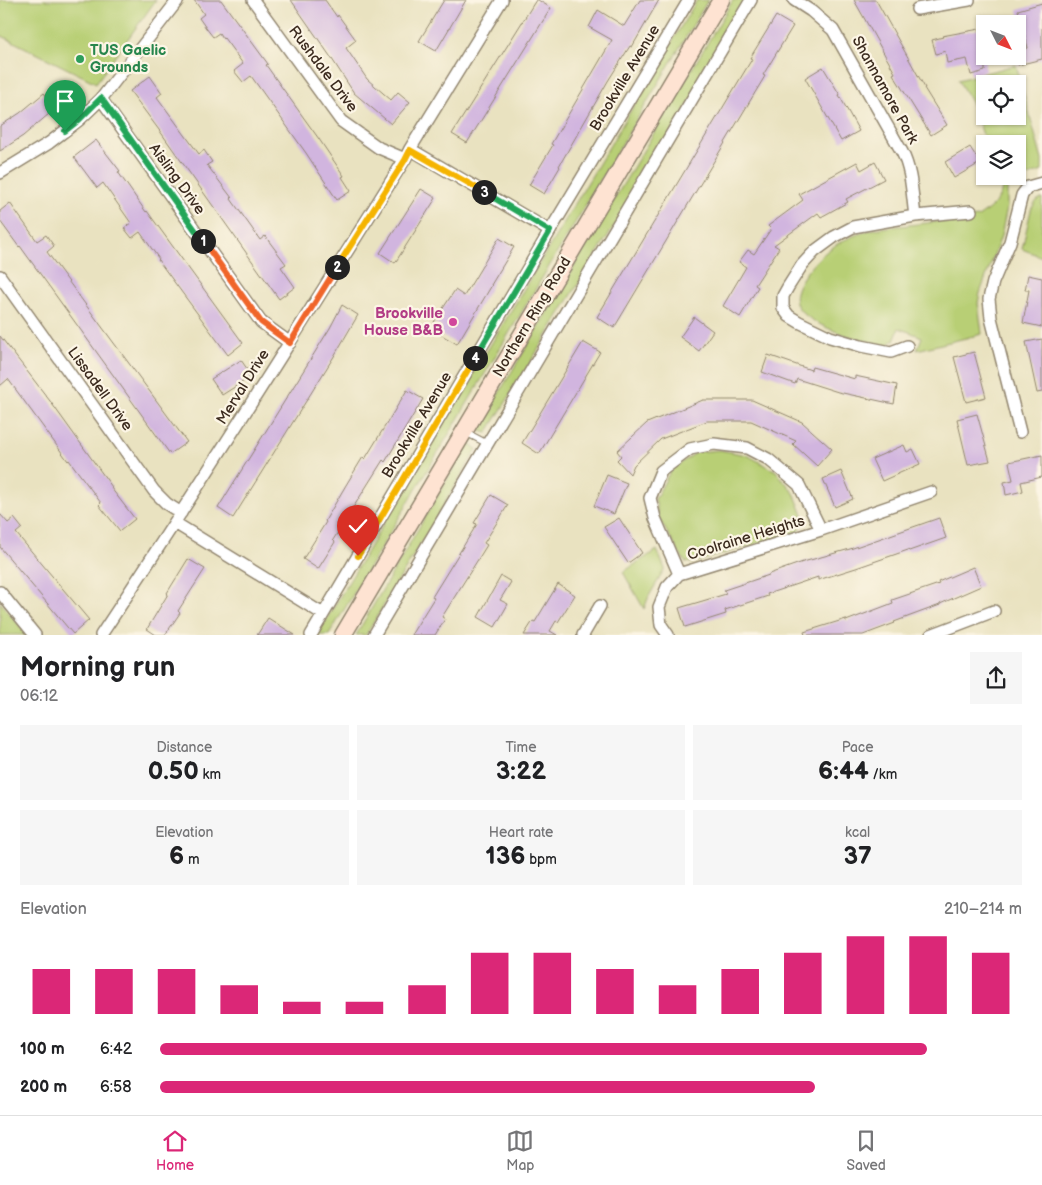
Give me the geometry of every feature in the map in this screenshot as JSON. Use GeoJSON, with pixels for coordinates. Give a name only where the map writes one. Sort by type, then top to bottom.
{"type":"FeatureCollection","features":[{"type":"Feature","properties":{"kind":"main road","name":"Northern Ring Road"},"geometry":{"type":"LineString","coordinates":[[343,635],[721,0]]}},
{"type":"Feature","properties":{"kind":"street"},"geometry":{"type":"LineString","coordinates":[[0,173],[49,144],[79,120],[101,98],[178,0]]}},
{"type":"Feature","properties":{"kind":"street","name":"Rushdale Drive"},"geometry":{"type":"LineString","coordinates":[[253,0],[341,121],[379,148],[408,154],[550,231]]}},
{"type":"Feature","properties":{"kind":"street","name":"Merval Drive"},"geometry":{"type":"LineString","coordinates":[[101,635],[290,343],[502,0]]}},
{"type":"Feature","properties":{"kind":"street","name":"Brookville Avenue"},"geometry":{"type":"LineString","coordinates":[[311,635],[689,0]]}},
{"type":"Feature","properties":{"kind":"street"},"geometry":{"type":"LineString","coordinates":[[374,635],[751,0]]}},
{"type":"Feature","properties":{"kind":"street","name":"Shannamore Park"},"geometry":{"type":"LineString","coordinates":[[794,0],[811,11],[833,30],[902,152],[908,168],[914,216]]}},
{"type":"Feature","properties":{"kind":"street"},"geometry":{"type":"LineString","coordinates":[[917,9],[969,0]]}},
{"type":"Feature","properties":{"kind":"street","name":"Aisling Drive"},"geometry":{"type":"LineString","coordinates":[[101,98],[261,322],[290,343]]}},
{"type":"Feature","properties":{"kind":"street"},"geometry":{"type":"LineString","coordinates":[[1020,432],[991,318],[989,299],[993,282],[1010,242],[1022,195],[1028,187],[1042,183]]}},
{"type":"Feature","properties":{"kind":"street"},"geometry":{"type":"LineString","coordinates":[[907,346],[891,352],[830,337],[790,316],[784,308],[783,296],[802,265],[815,251],[834,237],[853,227],[914,216],[972,211]]}},
{"type":"Feature","properties":{"kind":"street","name":"Lissadell Drive"},"geometry":{"type":"LineString","coordinates":[[0,276],[154,491],[178,518],[323,614]]}},
{"type":"Feature","properties":{"kind":"street","name":"Coolraine Heights"},"geometry":{"type":"LineString","coordinates":[[679,574],[655,518],[650,498],[661,471],[690,449],[714,444],[747,448],[768,459],[799,485],[821,530]]}},
{"type":"Feature","properties":{"kind":"street","name":"Coolraine Heights"},"geometry":{"type":"LineString","coordinates":[[668,635],[661,625],[659,607],[667,587],[679,574],[821,530],[931,492]]}},
{"type":"Feature","properties":{"kind":"street"},"geometry":{"type":"LineString","coordinates":[[0,592],[35,635]]}},
{"type":"Feature","properties":{"kind":"street"},"geometry":{"type":"LineString","coordinates":[[583,635],[600,606]]}},
{"type":"Feature","properties":{"kind":"street"},"geometry":{"type":"LineString","coordinates":[[931,635],[994,611]]}},
{"type":"Feature","properties":{"kind":"lane"},"geometry":{"type":"LineString","coordinates":[[463,431],[488,444]]}},
{"type":"Feature","properties":{"kind":"green space","name":"TUS Gaelic Grounds"},"geometry":{"type":"Polygon","coordinates":[[[0,0],[156,0],[96,83],[0,35],[0,0]]]}},
{"type":"Feature","properties":{"kind":"green space"},"geometry":{"type":"Polygon","coordinates":[[[697,0],[708,0],[329,635],[317,635],[697,0]]]}},
{"type":"Feature","properties":{"kind":"green space"},"geometry":{"type":"Polygon","coordinates":[[[733,0],[751,0],[487,433],[477,430],[733,0]]]}},
{"type":"Feature","properties":{"kind":"green space"},"geometry":{"type":"Polygon","coordinates":[[[1016,65],[1019,75],[977,75],[1016,65]]]}},
{"type":"Feature","properties":{"kind":"green space"},"geometry":{"type":"Polygon","coordinates":[[[976,75],[976,110],[958,80],[976,75]]]}},
{"type":"Feature","properties":{"kind":"green space"},"geometry":{"type":"Polygon","coordinates":[[[1026,102],[1042,160],[1042,171],[1026,177],[1026,135],[983,135],[980,125],[1026,125],[1026,102]]]}},
{"type":"Feature","properties":{"kind":"green space"},"geometry":{"type":"Polygon","coordinates":[[[1001,185],[1007,185],[1007,207],[1001,236],[978,303],[982,334],[917,350],[922,337],[899,328],[894,340],[888,345],[866,341],[826,327],[805,315],[798,307],[795,300],[799,284],[811,267],[833,246],[867,231],[978,217],[993,205],[999,197],[1001,185]]]}},
{"type":"Feature","properties":{"kind":"green space"},"geometry":{"type":"Polygon","coordinates":[[[1042,198],[1042,257],[1022,249],[1031,210],[1035,202],[1042,198]]]}},
{"type":"Feature","properties":{"kind":"green space"},"geometry":{"type":"Polygon","coordinates":[[[468,444],[477,449],[366,635],[356,635],[468,444]]]}},
{"type":"Feature","properties":{"kind":"green space"},"geometry":{"type":"Polygon","coordinates":[[[720,450],[747,455],[776,471],[794,493],[803,515],[800,531],[692,563],[685,562],[659,519],[655,499],[671,470],[697,452],[720,450]]]}},
{"type":"Feature","properties":{"kind":"green space"},"geometry":{"type":"Polygon","coordinates":[[[657,550],[665,569],[649,596],[644,609],[623,572],[657,550]]]}},
{"type":"Feature","properties":{"kind":"green space"},"geometry":{"type":"Polygon","coordinates":[[[0,602],[27,635],[0,635],[0,602]]]}},
{"type":"Feature","properties":{"kind":"building"},"geometry":{"type":"Polygon","coordinates":[[[194,0],[221,0],[268,64],[266,65],[344,176],[342,177],[351,191],[337,200],[251,76],[243,82],[234,71],[243,64],[219,33],[213,37],[206,28],[199,18],[204,14],[194,0]]]}},
{"type":"Feature","properties":{"kind":"building"},"geometry":{"type":"Polygon","coordinates":[[[291,0],[325,0],[356,40],[346,48],[367,79],[391,100],[398,92],[410,102],[391,124],[354,93],[291,0]]]}},
{"type":"Feature","properties":{"kind":"building"},"geometry":{"type":"Polygon","coordinates":[[[444,0],[466,0],[436,51],[419,41],[444,0]]]}},
{"type":"Feature","properties":{"kind":"building"},"geometry":{"type":"Polygon","coordinates":[[[536,0],[551,8],[467,143],[452,134],[536,0]]]}},
{"type":"Feature","properties":{"kind":"building"},"geometry":{"type":"Polygon","coordinates":[[[640,0],[659,0],[632,47],[630,46],[608,81],[544,194],[529,185],[612,40],[589,27],[598,10],[624,26],[640,0]]]}},
{"type":"Feature","properties":{"kind":"building"},"geometry":{"type":"Polygon","coordinates":[[[854,0],[876,0],[924,88],[947,125],[931,135],[893,74],[895,73],[854,0]]]}},
{"type":"Feature","properties":{"kind":"building"},"geometry":{"type":"Polygon","coordinates":[[[1042,3],[1042,59],[1026,63],[1026,49],[1028,48],[1026,40],[1026,15],[1019,15],[1018,10],[1042,3]]]}},
{"type":"Feature","properties":{"kind":"building"},"geometry":{"type":"Polygon","coordinates":[[[776,16],[793,26],[614,328],[597,317],[776,16]]]}},
{"type":"Feature","properties":{"kind":"building"},"geometry":{"type":"Polygon","coordinates":[[[976,30],[976,65],[985,65],[985,71],[971,75],[967,59],[947,63],[945,51],[936,54],[932,40],[942,36],[976,30]]]}},
{"type":"Feature","properties":{"kind":"building"},"geometry":{"type":"Polygon","coordinates":[[[823,67],[859,131],[841,141],[805,78],[823,67]]]}},
{"type":"Feature","properties":{"kind":"building"},"geometry":{"type":"Polygon","coordinates":[[[150,76],[162,93],[157,97],[199,154],[204,150],[212,162],[207,165],[260,240],[265,236],[286,264],[281,267],[295,287],[279,299],[130,91],[150,76]]]}},
{"type":"Feature","properties":{"kind":"building"},"geometry":{"type":"Polygon","coordinates":[[[44,93],[56,108],[23,136],[0,151],[0,126],[20,113],[44,93]]]}},
{"type":"Feature","properties":{"kind":"building"},"geometry":{"type":"Polygon","coordinates":[[[96,140],[120,171],[118,172],[146,212],[243,343],[228,355],[158,260],[140,232],[132,238],[124,228],[131,223],[103,183],[97,188],[74,157],[96,140]]]}},
{"type":"Feature","properties":{"kind":"building"},"geometry":{"type":"Polygon","coordinates":[[[970,147],[976,157],[976,165],[954,178],[945,162],[970,147]]]}},
{"type":"Feature","properties":{"kind":"building"},"geometry":{"type":"Polygon","coordinates":[[[857,162],[861,170],[875,162],[884,179],[846,199],[848,202],[821,217],[818,213],[774,245],[779,248],[755,285],[758,287],[740,317],[723,306],[746,267],[739,262],[748,250],[754,254],[771,229],[768,226],[803,200],[799,194],[857,162]]]}},
{"type":"Feature","properties":{"kind":"building"},"geometry":{"type":"Polygon","coordinates":[[[421,189],[436,198],[395,263],[380,253],[421,189]]]}},
{"type":"Feature","properties":{"kind":"building"},"geometry":{"type":"Polygon","coordinates":[[[10,203],[37,241],[46,235],[54,246],[47,252],[187,442],[170,454],[0,221],[0,211],[10,203]]]}},
{"type":"Feature","properties":{"kind":"building"},"geometry":{"type":"Polygon","coordinates":[[[499,238],[514,247],[457,344],[438,333],[442,327],[434,322],[455,290],[464,296],[499,238]]]}},
{"type":"Feature","properties":{"kind":"building"},"geometry":{"type":"Polygon","coordinates":[[[1028,275],[1042,278],[1042,327],[1023,323],[1029,290],[1025,290],[1028,275]]]}},
{"type":"Feature","properties":{"kind":"building"},"geometry":{"type":"Polygon","coordinates":[[[342,305],[358,315],[233,518],[218,508],[330,328],[342,305]]]}},
{"type":"Feature","properties":{"kind":"building"},"geometry":{"type":"Polygon","coordinates":[[[694,317],[713,331],[699,351],[680,337],[694,317]]]}},
{"type":"Feature","properties":{"kind":"building"},"geometry":{"type":"Polygon","coordinates":[[[0,336],[50,401],[135,519],[120,531],[8,379],[0,386],[0,336]]]}},
{"type":"Feature","properties":{"kind":"building"},"geometry":{"type":"Polygon","coordinates":[[[1042,339],[1042,392],[1037,393],[1026,342],[1042,339]]]}},
{"type":"Feature","properties":{"kind":"building"},"geometry":{"type":"Polygon","coordinates":[[[583,342],[600,352],[539,454],[522,443],[583,342]]]}},
{"type":"Feature","properties":{"kind":"building"},"geometry":{"type":"Polygon","coordinates":[[[974,352],[986,397],[966,402],[954,357],[974,352]]]}},
{"type":"Feature","properties":{"kind":"building"},"geometry":{"type":"Polygon","coordinates":[[[768,355],[811,370],[812,367],[855,379],[855,376],[897,385],[894,404],[838,392],[797,379],[795,384],[762,372],[768,355]]]}},
{"type":"Feature","properties":{"kind":"building"},"geometry":{"type":"Polygon","coordinates":[[[241,360],[252,376],[222,395],[211,379],[241,360]]]}},
{"type":"Feature","properties":{"kind":"building"},"geometry":{"type":"Polygon","coordinates":[[[407,390],[423,399],[385,462],[383,460],[333,540],[335,542],[318,569],[303,559],[363,457],[365,459],[407,390]]]}},
{"type":"Feature","properties":{"kind":"building"},"geometry":{"type":"Polygon","coordinates":[[[703,400],[752,400],[802,422],[832,449],[817,466],[793,444],[796,441],[751,421],[707,421],[661,439],[634,465],[630,474],[617,460],[621,456],[617,451],[647,423],[703,400]]]}},
{"type":"Feature","properties":{"kind":"building"},"geometry":{"type":"Polygon","coordinates":[[[977,414],[990,461],[968,465],[957,419],[977,414]]]}},
{"type":"Feature","properties":{"kind":"building"},"geometry":{"type":"Polygon","coordinates":[[[904,445],[907,452],[913,449],[920,464],[882,481],[872,459],[904,445]]]}},
{"type":"Feature","properties":{"kind":"building"},"geometry":{"type":"Polygon","coordinates":[[[1042,455],[1042,477],[1021,482],[1023,491],[1006,495],[1004,482],[1013,480],[1009,462],[1042,455]]]}},
{"type":"Feature","properties":{"kind":"building"},"geometry":{"type":"Polygon","coordinates":[[[841,471],[853,499],[835,507],[823,479],[841,471]]]}},
{"type":"Feature","properties":{"kind":"building"},"geometry":{"type":"Polygon","coordinates":[[[607,475],[627,483],[614,514],[594,506],[607,475]]]}},
{"type":"Feature","properties":{"kind":"building"},"geometry":{"type":"Polygon","coordinates":[[[491,495],[508,505],[484,543],[487,545],[442,617],[445,619],[435,635],[411,635],[477,524],[474,523],[491,495]]]}},
{"type":"Feature","properties":{"kind":"building"},"geometry":{"type":"Polygon","coordinates":[[[0,514],[8,523],[14,518],[22,528],[16,533],[89,620],[73,634],[0,547],[0,514]]]}},
{"type":"Feature","properties":{"kind":"building"},"geometry":{"type":"Polygon","coordinates":[[[619,518],[642,553],[628,563],[604,527],[619,518]]]}},
{"type":"Feature","properties":{"kind":"building"},"geometry":{"type":"Polygon","coordinates":[[[939,518],[946,538],[818,580],[818,577],[767,594],[768,596],[725,610],[726,614],[685,627],[679,608],[726,594],[724,590],[803,562],[850,549],[939,518]]]}},
{"type":"Feature","properties":{"kind":"building"},"geometry":{"type":"Polygon","coordinates":[[[188,559],[205,569],[165,635],[156,635],[147,629],[188,559]]]}},
{"type":"Feature","properties":{"kind":"building"},"geometry":{"type":"Polygon","coordinates":[[[973,567],[981,586],[940,605],[863,635],[805,635],[804,632],[846,619],[846,621],[893,603],[892,600],[939,584],[938,582],[973,567]]]}},
{"type":"Feature","properties":{"kind":"building"},"geometry":{"type":"Polygon","coordinates":[[[501,576],[511,582],[500,600],[508,604],[495,627],[478,617],[501,576]]]}},
{"type":"Feature","properties":{"kind":"building"},"geometry":{"type":"Polygon","coordinates":[[[558,584],[575,595],[550,631],[557,635],[524,635],[533,621],[535,622],[558,584]]]}},
{"type":"Feature","properties":{"kind":"building"},"geometry":{"type":"Polygon","coordinates":[[[268,618],[295,635],[257,635],[268,618]]]}},
{"type":"Feature","properties":{"kind":"place","name":"TUS Gaelic Grounds"},"geometry":{"type":"Point","coordinates":[80,59]}},
{"type":"Feature","properties":{"kind":"place","name":"Brookville House B&B"},"geometry":{"type":"Point","coordinates":[453,322]}},
{"type":"Feature","properties":{"kind":"route"},"geometry":{"type":"LineString","coordinates":[[65,131],[101,98],[261,322],[290,343],[410,150],[550,231],[358,556]]}}]}
